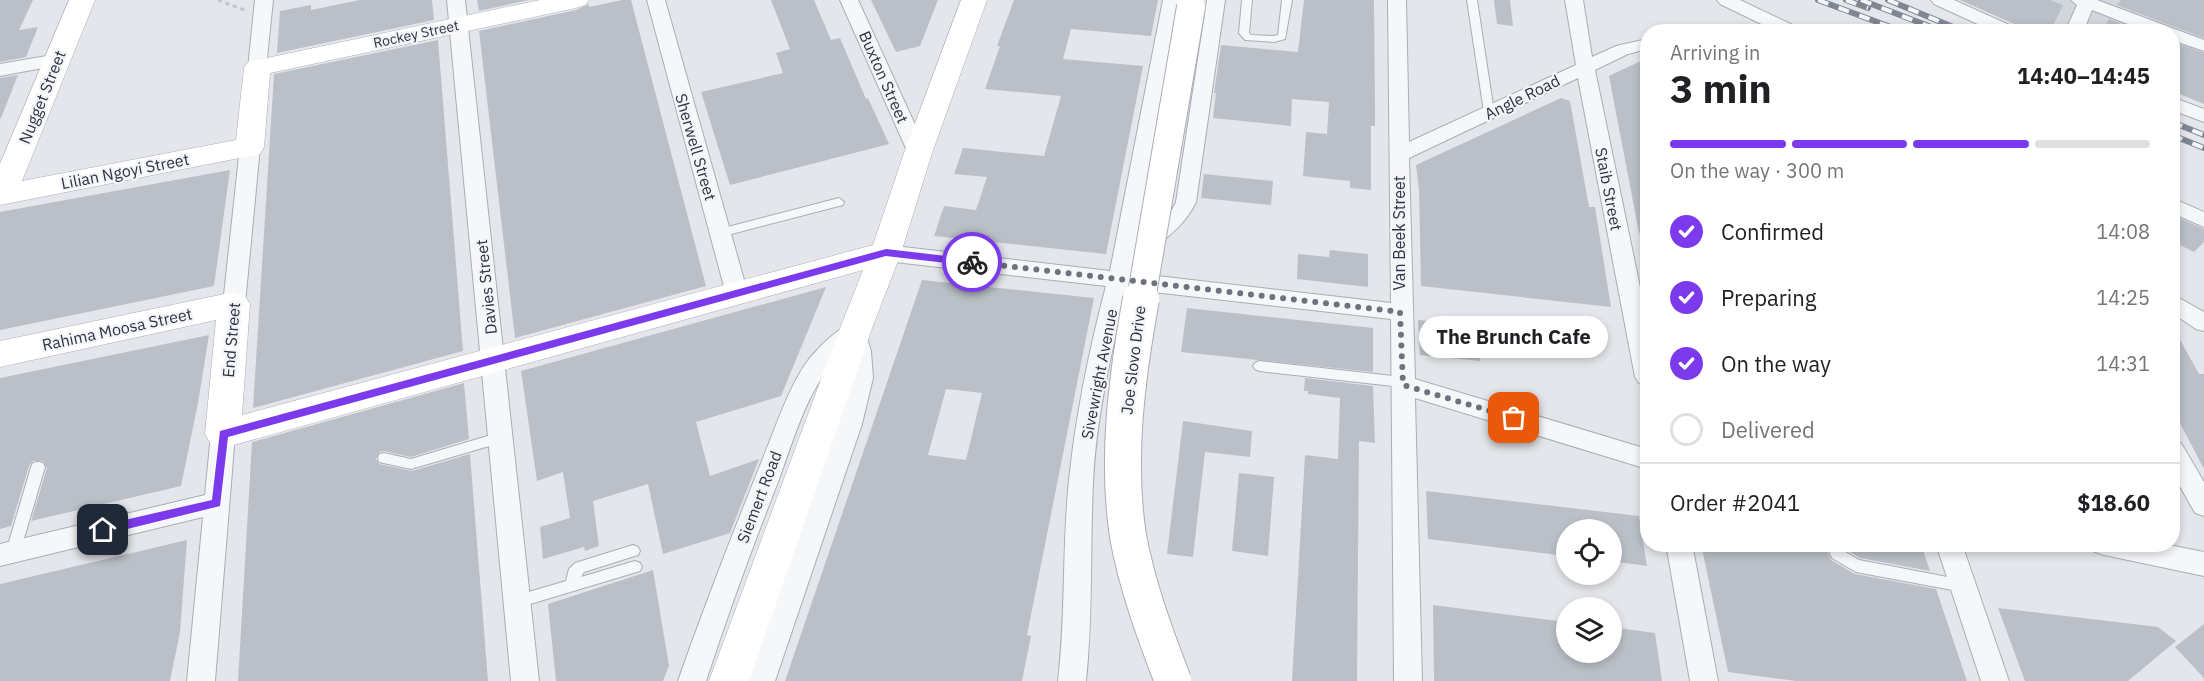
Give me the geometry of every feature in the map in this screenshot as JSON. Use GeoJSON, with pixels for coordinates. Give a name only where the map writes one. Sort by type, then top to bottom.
{"type":"FeatureCollection","features":[{"type":"Feature","properties":{"kind":"street","name":"Nugget Street"},"geometry":{"type":"LineString","coordinates":[[1,194],[82,0]]}},
{"type":"Feature","properties":{"kind":"street","name":"Rockey Street"},"geometry":{"type":"LineString","coordinates":[[257,68],[457,12],[576,0]]}},
{"type":"Feature","properties":{"kind":"street","name":"Sherwell Street"},"geometry":{"type":"LineString","coordinates":[[656,0],[737,294]]}},
{"type":"Feature","properties":{"kind":"street","name":"Buxton Street"},"geometry":{"type":"LineString","coordinates":[[849,0],[918,153]]}},
{"type":"Feature","properties":{"kind":"street","name":"Siemert Road"},"geometry":{"type":"LineString","coordinates":[[729,681],[855,331],[886,253],[918,153],[974,0]]}},
{"type":"Feature","properties":{"kind":"street","name":"Van Beek Street"},"geometry":{"type":"LineString","coordinates":[[1396,0],[1408,681]]}},
{"type":"Feature","properties":{"kind":"street","name":"Staib Street"},"geometry":{"type":"LineString","coordinates":[[1574,0],[1585,67],[1640,342]]}},
{"type":"Feature","properties":{"kind":"street"},"geometry":{"type":"LineString","coordinates":[[1726,0],[1776,24]]}},
{"type":"Feature","properties":{"kind":"street"},"geometry":{"type":"LineString","coordinates":[[1930,0],[1982,24]]}},
{"type":"Feature","properties":{"kind":"street"},"geometry":{"type":"LineString","coordinates":[[1940,0],[1992,24]]}},
{"type":"Feature","properties":{"kind":"street"},"geometry":{"type":"LineString","coordinates":[[2077,24],[2085,1],[2145,24]]}},
{"type":"Feature","properties":{"kind":"street"},"geometry":{"type":"LineString","coordinates":[[1122,268],[1175,219],[1186,202],[1193,2]]}},
{"type":"Feature","properties":{"kind":"street","name":"Sivewright Avenue"},"geometry":{"type":"LineString","coordinates":[[1072,681],[1077,634],[1081,481],[1100,350],[1193,2]]}},
{"type":"Feature","properties":{"kind":"street","name":"Joe Slovo Drive"},"geometry":{"type":"LineString","coordinates":[[1173,681],[1137,583],[1128,531],[1123,443],[1128,382],[1141,299],[1193,2]]}},
{"type":"Feature","properties":{"kind":"street","name":"End Street"},"geometry":{"type":"LineString","coordinates":[[201,681],[263,9]]}},
{"type":"Feature","properties":{"kind":"street","name":"Davies Street"},"geometry":{"type":"LineString","coordinates":[[457,12],[525,681]]}},
{"type":"Feature","properties":{"kind":"street"},"geometry":{"type":"LineString","coordinates":[[2180,37],[2204,45]]}},
{"type":"Feature","properties":{"kind":"street","name":"Angle Road"},"geometry":{"type":"LineString","coordinates":[[1399,155],[1622,50],[1640,46]]}},
{"type":"Feature","properties":{"kind":"street"},"geometry":{"type":"LineString","coordinates":[[0,70],[57,60]]}},
{"type":"Feature","properties":{"kind":"street"},"geometry":{"type":"LineString","coordinates":[[2180,106],[2204,116]]}},
{"type":"Feature","properties":{"kind":"street","name":"Lilian Ngoyi Street"},"geometry":{"type":"LineString","coordinates":[[1,194],[250,147]]}},
{"type":"Feature","properties":{"kind":"street"},"geometry":{"type":"LineString","coordinates":[[2180,209],[2204,220]]}},
{"type":"Feature","properties":{"kind":"street"},"geometry":{"type":"LineString","coordinates":[[224,434],[886,253],[1122,268],[1400,312]]}},
{"type":"Feature","properties":{"kind":"street","name":"Rahima Moosa Street"},"geometry":{"type":"LineString","coordinates":[[0,354],[234,304]]}},
{"type":"Feature","properties":{"kind":"street"},"geometry":{"type":"LineString","coordinates":[[2180,307],[2204,323]]}},
{"type":"Feature","properties":{"kind":"street"},"geometry":{"type":"LineString","coordinates":[[762,681],[850,424],[861,378],[861,351],[855,331]]}},
{"type":"Feature","properties":{"kind":"street","name":"Siemert Road"},"geometry":{"type":"LineString","coordinates":[[692,681],[727,579],[795,408],[816,367],[833,348],[855,331]]}},
{"type":"Feature","properties":{"kind":"street"},"geometry":{"type":"LineString","coordinates":[[1403,383],[1640,457]]}},
{"type":"Feature","properties":{"kind":"street"},"geometry":{"type":"LineString","coordinates":[[2180,464],[2204,505]]}},
{"type":"Feature","properties":{"kind":"street"},"geometry":{"type":"LineString","coordinates":[[6,554],[217,503]]}},
{"type":"Feature","properties":{"kind":"street"},"geometry":{"type":"LineString","coordinates":[[1680,552],[1704,681]]}},
{"type":"Feature","properties":{"kind":"street"},"geometry":{"type":"LineString","coordinates":[[1952,552],[1995,681]]}},
{"type":"Feature","properties":{"kind":"street"},"geometry":{"type":"LineString","coordinates":[[2144,552],[2204,564]]}},
{"type":"Feature","properties":{"kind":"lane"},"geometry":{"type":"LineString","coordinates":[[1247,0],[1244,33],[1248,38],[1274,39],[1282,37],[1287,0]]}},
{"type":"Feature","properties":{"kind":"lane"},"geometry":{"type":"LineString","coordinates":[[1472,0],[1489,112]]}},
{"type":"Feature","properties":{"kind":"lane"},"geometry":{"type":"LineString","coordinates":[[720,233],[839,202]]}},
{"type":"Feature","properties":{"kind":"lane"},"geometry":{"type":"LineString","coordinates":[[1259,366],[1403,383]]}},
{"type":"Feature","properties":{"kind":"lane"},"geometry":{"type":"LineString","coordinates":[[384,458],[411,464],[501,437]]}},
{"type":"Feature","properties":{"kind":"lane"},"geometry":{"type":"LineString","coordinates":[[6,554],[38,467]]}},
{"type":"Feature","properties":{"kind":"lane"},"geometry":{"type":"LineString","coordinates":[[573,586],[574,573],[580,567],[633,551]]}},
{"type":"Feature","properties":{"kind":"lane"},"geometry":{"type":"LineString","coordinates":[[1836,552],[1856,566],[1963,586]]}},
{"type":"Feature","properties":{"kind":"lane"},"geometry":{"type":"LineString","coordinates":[[517,603],[635,567]]}},
{"type":"Feature","properties":{"kind":"path"},"geometry":{"type":"LineString","coordinates":[[218,0],[263,9]]}},
{"type":"Feature","properties":{"kind":"shaded area"},"geometry":{"type":"Polygon","coordinates":[[[1967,0],[2204,0],[2204,99],[2180,88],[2180,24],[2026,24],[1967,0]]]}},
{"type":"Feature","properties":{"kind":"building"},"geometry":{"type":"Polygon","coordinates":[[[0,0],[33,0],[19,30],[38,27],[26,57],[0,62],[0,0]]]}},
{"type":"Feature","properties":{"kind":"building"},"geometry":{"type":"Polygon","coordinates":[[[360,0],[432,0],[434,20],[277,53],[280,11],[311,5],[311,10],[360,0]]]}},
{"type":"Feature","properties":{"kind":"building"},"geometry":{"type":"Polygon","coordinates":[[[477,0],[529,0],[479,11],[477,0]]]}},
{"type":"Feature","properties":{"kind":"building"},"geometry":{"type":"Polygon","coordinates":[[[631,0],[706,286],[515,338],[479,31],[576,10],[589,4],[589,7],[631,0]]]}},
{"type":"Feature","properties":{"kind":"building"},"geometry":{"type":"Polygon","coordinates":[[[771,0],[814,0],[831,40],[840,38],[866,99],[868,98],[889,144],[730,185],[701,92],[783,73],[776,53],[790,49],[771,0]]]}},
{"type":"Feature","properties":{"kind":"building"},"geometry":{"type":"Polygon","coordinates":[[[871,0],[938,0],[920,46],[896,52],[871,0]]]}},
{"type":"Feature","properties":{"kind":"building"},"geometry":{"type":"Polygon","coordinates":[[[1014,0],[1158,0],[1151,36],[1071,29],[1063,59],[1143,66],[1106,254],[934,236],[944,206],[976,210],[987,177],[954,174],[963,148],[1044,156],[1061,96],[985,89],[1000,46],[997,46],[1014,0]]]}},
{"type":"Feature","properties":{"kind":"building"},"geometry":{"type":"Polygon","coordinates":[[[1304,0],[1374,0],[1375,126],[1371,126],[1371,190],[1350,188],[1350,181],[1303,176],[1306,132],[1327,134],[1329,102],[1292,99],[1291,126],[1213,118],[1221,45],[1298,52],[1304,0]]]}},
{"type":"Feature","properties":{"kind":"building"},"geometry":{"type":"Polygon","coordinates":[[[1494,0],[1510,0],[1513,26],[1497,24],[1494,0]]]}},
{"type":"Feature","properties":{"kind":"building"},"geometry":{"type":"Polygon","coordinates":[[[1960,0],[2050,0],[2063,5],[2054,24],[2014,24],[1960,0]]]}},
{"type":"Feature","properties":{"kind":"building"},"geometry":{"type":"Polygon","coordinates":[[[2121,0],[2204,0],[2204,38],[2180,29],[2180,24],[2167,24],[2117,5],[2121,0]]]}},
{"type":"Feature","properties":{"kind":"building"},"geometry":{"type":"Polygon","coordinates":[[[2109,19],[2121,24],[2106,24],[2109,19]]]}},
{"type":"Feature","properties":{"kind":"building"},"geometry":{"type":"Polygon","coordinates":[[[438,40],[463,351],[253,408],[274,74],[438,40]]]}},
{"type":"Feature","properties":{"kind":"building"},"geometry":{"type":"Polygon","coordinates":[[[2180,45],[2204,53],[2204,104],[2180,94],[2180,45]]]}},
{"type":"Feature","properties":{"kind":"building"},"geometry":{"type":"Polygon","coordinates":[[[1640,61],[1640,233],[1639,233],[1609,76],[1640,61]]]}},
{"type":"Feature","properties":{"kind":"building"},"geometry":{"type":"Polygon","coordinates":[[[18,75],[1,118],[0,118],[0,78],[18,75]]]}},
{"type":"Feature","properties":{"kind":"building"},"geometry":{"type":"Polygon","coordinates":[[[1561,98],[1570,101],[1589,207],[1595,207],[1611,307],[1421,286],[1419,190],[1416,165],[1561,98]]]}},
{"type":"Feature","properties":{"kind":"building"},"geometry":{"type":"Polygon","coordinates":[[[230,170],[214,286],[0,330],[0,212],[230,170]]]}},
{"type":"Feature","properties":{"kind":"building"},"geometry":{"type":"Polygon","coordinates":[[[1204,174],[1273,181],[1271,205],[1201,198],[1204,174]]]}},
{"type":"Feature","properties":{"kind":"building"},"geometry":{"type":"Polygon","coordinates":[[[2180,218],[2204,229],[2204,242],[2194,252],[2180,245],[2180,218]]]}},
{"type":"Feature","properties":{"kind":"building"},"geometry":{"type":"Polygon","coordinates":[[[1330,250],[1368,254],[1368,287],[1297,279],[1298,254],[1329,257],[1330,250]]]}},
{"type":"Feature","properties":{"kind":"building"},"geometry":{"type":"Polygon","coordinates":[[[922,280],[1094,298],[1027,635],[1031,636],[1022,681],[785,681],[922,280]],[[946,389],[928,455],[966,460],[982,393],[946,389]]]}},
{"type":"Feature","properties":{"kind":"building"},"geometry":{"type":"Polygon","coordinates":[[[826,287],[781,396],[696,422],[710,476],[759,459],[730,533],[663,554],[648,484],[593,501],[599,546],[585,551],[584,547],[543,559],[540,527],[570,518],[563,472],[537,481],[521,371],[826,287]]]}},
{"type":"Feature","properties":{"kind":"building"},"geometry":{"type":"Polygon","coordinates":[[[1187,308],[1373,328],[1373,372],[1181,352],[1187,308]]]}},
{"type":"Feature","properties":{"kind":"building"},"geometry":{"type":"Polygon","coordinates":[[[1418,320],[1477,326],[1480,361],[1420,355],[1418,320]]]}},
{"type":"Feature","properties":{"kind":"building"},"geometry":{"type":"Polygon","coordinates":[[[209,335],[181,486],[31,521],[47,468],[43,461],[33,461],[29,466],[11,526],[0,529],[0,378],[209,335]]]}},
{"type":"Feature","properties":{"kind":"building"},"geometry":{"type":"Polygon","coordinates":[[[2180,340],[2199,374],[2204,374],[2204,469],[2180,423],[2180,340]]]}},
{"type":"Feature","properties":{"kind":"building"},"geometry":{"type":"Polygon","coordinates":[[[1305,378],[1373,386],[1375,443],[1359,441],[1357,681],[1292,681],[1305,455],[1338,459],[1340,398],[1308,394],[1308,391],[1304,391],[1305,378]]]}},
{"type":"Feature","properties":{"kind":"building"},"geometry":{"type":"Polygon","coordinates":[[[464,383],[469,439],[411,457],[379,452],[376,459],[379,464],[412,471],[470,454],[488,681],[238,681],[252,442],[464,383]]]}},
{"type":"Feature","properties":{"kind":"building"},"geometry":{"type":"Polygon","coordinates":[[[1183,421],[1252,431],[1250,457],[1205,452],[1193,557],[1167,554],[1183,421]]]}},
{"type":"Feature","properties":{"kind":"building"},"geometry":{"type":"Polygon","coordinates":[[[1239,473],[1274,477],[1268,556],[1232,551],[1239,473]]]}},
{"type":"Feature","properties":{"kind":"building"},"geometry":{"type":"Polygon","coordinates":[[[1426,491],[1639,516],[1640,552],[1645,552],[1647,566],[1622,563],[1622,519],[1556,519],[1556,555],[1428,539],[1426,491]]]}},
{"type":"Feature","properties":{"kind":"building"},"geometry":{"type":"Polygon","coordinates":[[[187,540],[180,632],[170,681],[0,681],[0,584],[187,540]]]}},
{"type":"Feature","properties":{"kind":"building"},"geometry":{"type":"Polygon","coordinates":[[[1703,552],[1828,552],[1831,560],[1855,574],[1936,589],[1967,681],[1796,681],[1728,672],[1703,552]]]}},
{"type":"Feature","properties":{"kind":"building"},"geometry":{"type":"Polygon","coordinates":[[[1850,552],[1924,552],[1930,571],[1860,558],[1850,552]]]}},
{"type":"Feature","properties":{"kind":"building"},"geometry":{"type":"Polygon","coordinates":[[[653,570],[669,666],[663,681],[556,681],[548,604],[653,570]]]}},
{"type":"Feature","properties":{"kind":"building"},"geometry":{"type":"Polygon","coordinates":[[[1433,605],[1556,621],[1556,663],[1622,663],[1622,628],[1655,633],[1662,681],[1434,681],[1433,605]]]}},
{"type":"Feature","properties":{"kind":"building"},"geometry":{"type":"Polygon","coordinates":[[[1998,608],[2158,627],[2176,641],[2128,681],[2025,681],[1998,608]]]}},
{"type":"Feature","properties":{"kind":"building"},"geometry":{"type":"Polygon","coordinates":[[[2204,624],[2204,678],[2175,647],[2204,624]]]}},
{"type":"Feature","properties":{"kind":"railway"},"geometry":{"type":"LineString","coordinates":[[1818,0],[1882,24]]}},
{"type":"Feature","properties":{"kind":"railway"},"geometry":{"type":"LineString","coordinates":[[1846,0],[1868,8]]}},
{"type":"Feature","properties":{"kind":"railway"},"geometry":{"type":"LineString","coordinates":[[1861,0],[1923,24]]}},
{"type":"Feature","properties":{"kind":"railway"},"geometry":{"type":"LineString","coordinates":[[1888,0],[1946,24]]}},
{"type":"Feature","properties":{"kind":"railway"},"geometry":{"type":"LineString","coordinates":[[2180,125],[2204,135]]}},
{"type":"Feature","properties":{"kind":"railway"},"geometry":{"type":"LineString","coordinates":[[2180,138],[2204,148]]}},
{"type":"Feature","properties":{"kind":"way so far"},"geometry":{"type":"LineString","coordinates":[[972,262],[1400,312],[1403,385],[1514,418]]}},
{"type":"Feature","properties":{"kind":"place","name":"The Brunch Cafe"},"geometry":{"type":"Point","coordinates":[1514,418]}},
{"type":"Feature","properties":{"kind":"route"},"geometry":{"type":"LineString","coordinates":[[103,530],[217,503],[224,434],[886,253],[972,262]]}}]}
